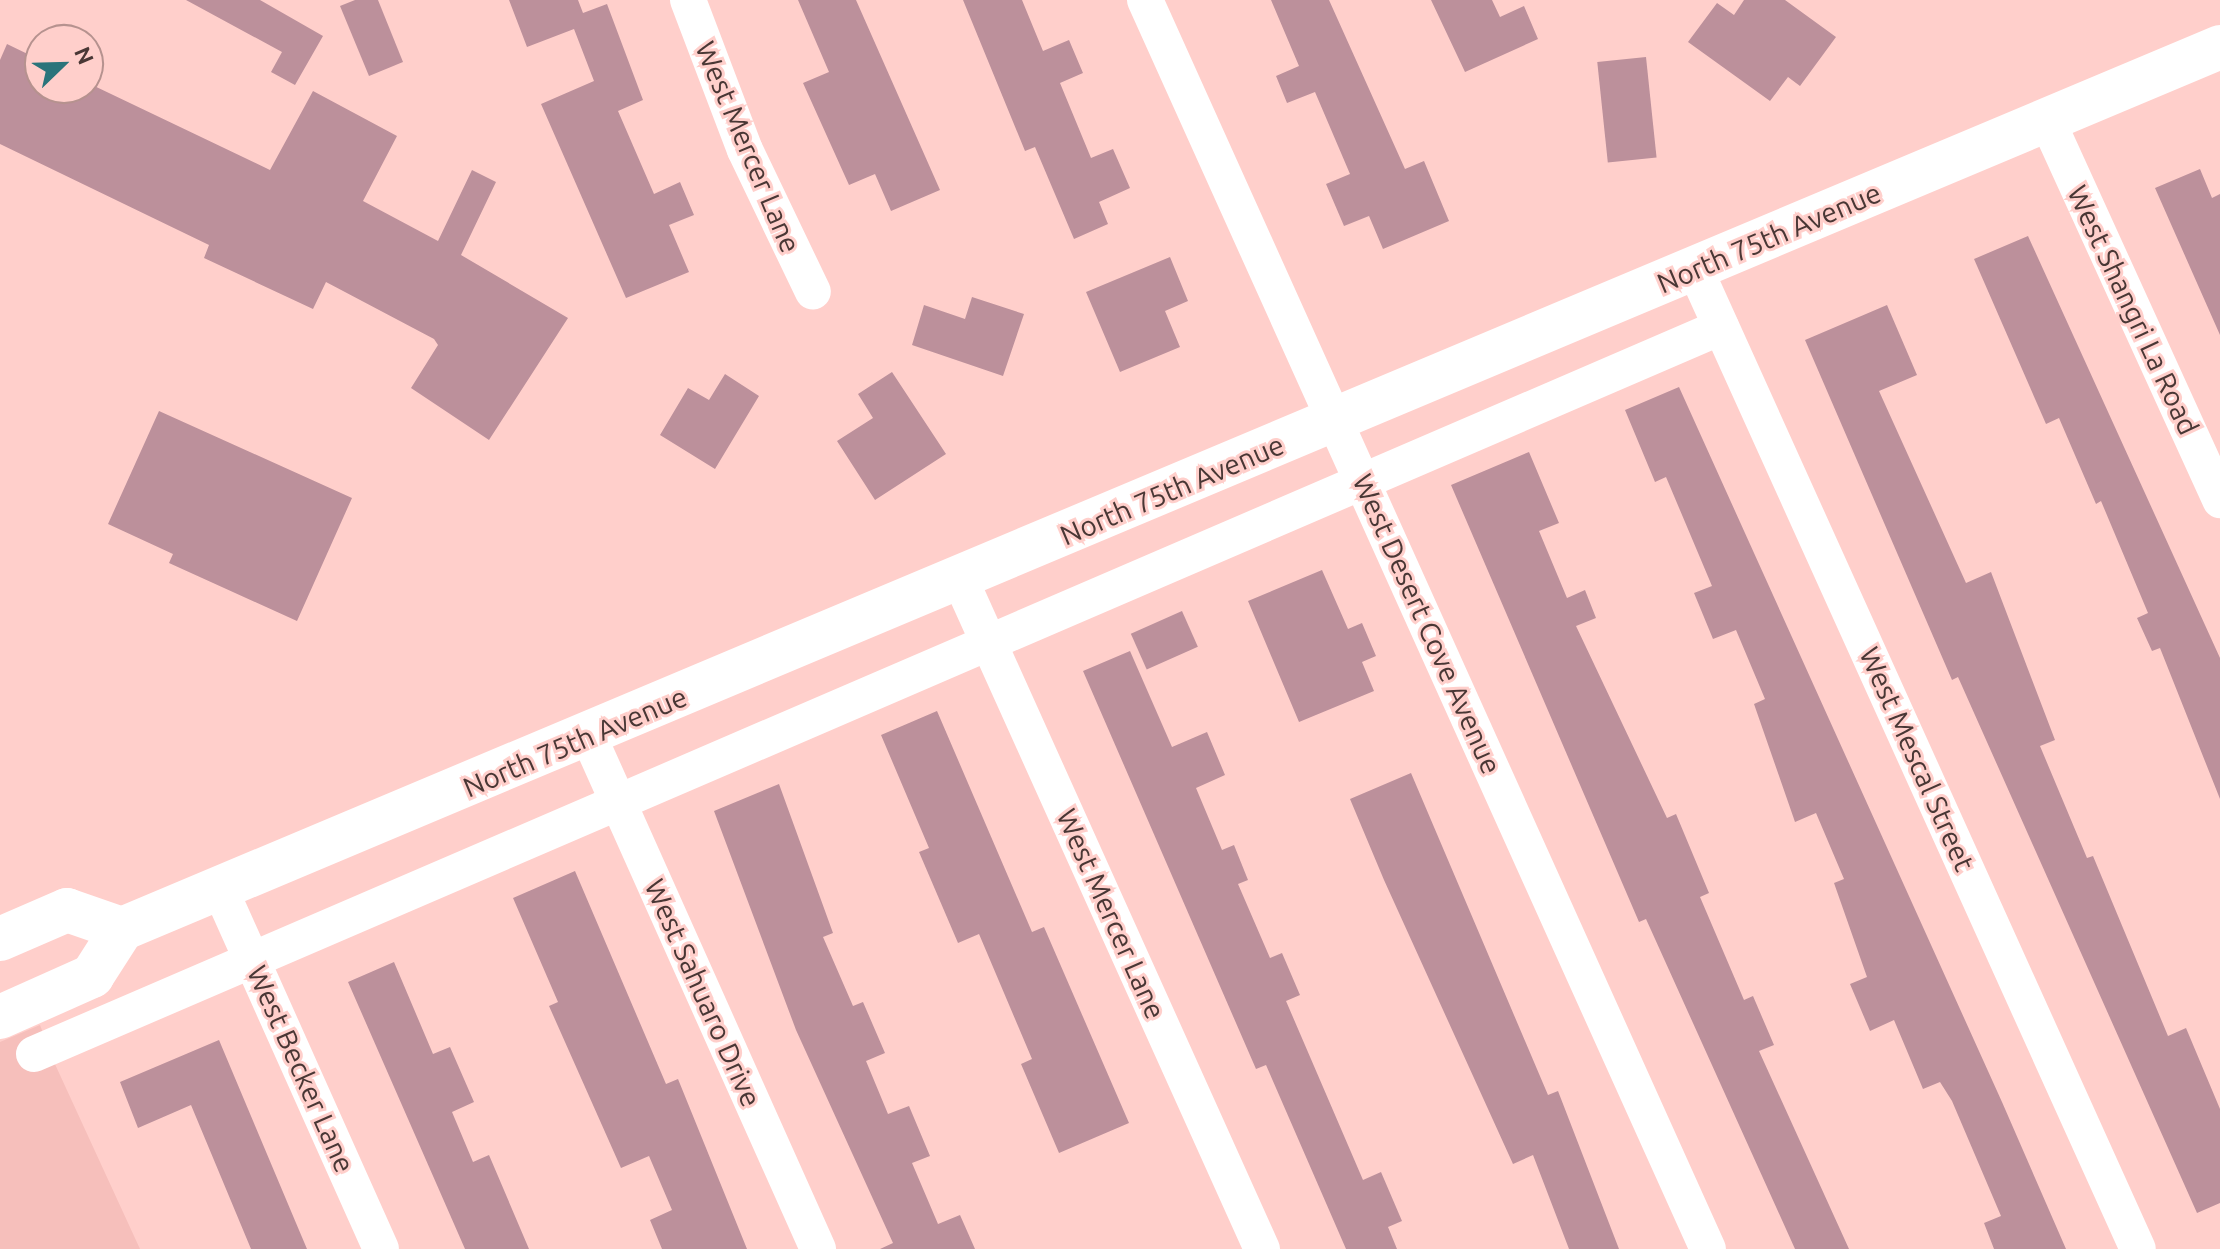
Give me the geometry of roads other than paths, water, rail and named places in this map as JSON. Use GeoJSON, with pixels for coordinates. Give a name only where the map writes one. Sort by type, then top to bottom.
{"type":"FeatureCollection","features":[{"type":"Feature","properties":{"kind":"main road","name":"North 75th Avenue"},"geometry":{"type":"LineString","coordinates":[[122,929],[589,737],[2220,47]]}},
{"type":"Feature","properties":{"kind":"main road"},"geometry":{"type":"LineString","coordinates":[[0,939],[67,910],[122,929],[92,976],[0,1017]]}},
{"type":"Feature","properties":{"kind":"main road"},"geometry":{"type":"LineString","coordinates":[[0,972],[38,951],[49,918]]}},
{"type":"Feature","properties":{"kind":"street","name":"West Mercer Lane"},"geometry":{"type":"LineString","coordinates":[[688,0],[745,150],[813,292]]}},
{"type":"Feature","properties":{"kind":"street","name":"West Desert Cove Avenue"},"geometry":{"type":"LineString","coordinates":[[1145,0],[1708,1249]]}},
{"type":"Feature","properties":{"kind":"street","name":"West Shangri La Road"},"geometry":{"type":"LineString","coordinates":[[2047,120],[2220,500]]}},
{"type":"Feature","properties":{"kind":"street","name":"West Mescal Street"},"geometry":{"type":"LineString","coordinates":[[1695,269],[2138,1249]]}},
{"type":"Feature","properties":{"kind":"street"},"geometry":{"type":"LineString","coordinates":[[34,1054],[1364,485],[1721,327]]}},
{"type":"Feature","properties":{"kind":"street","name":"West Mercer Lane"},"geometry":{"type":"LineString","coordinates":[[960,579],[1262,1249]]}},
{"type":"Feature","properties":{"kind":"street","name":"West Sahuaro Drive"},"geometry":{"type":"LineString","coordinates":[[589,737],[818,1249]]}},
{"type":"Feature","properties":{"kind":"street","name":"West Becker Lane"},"geometry":{"type":"LineString","coordinates":[[220,889],[381,1249]]}}]}
